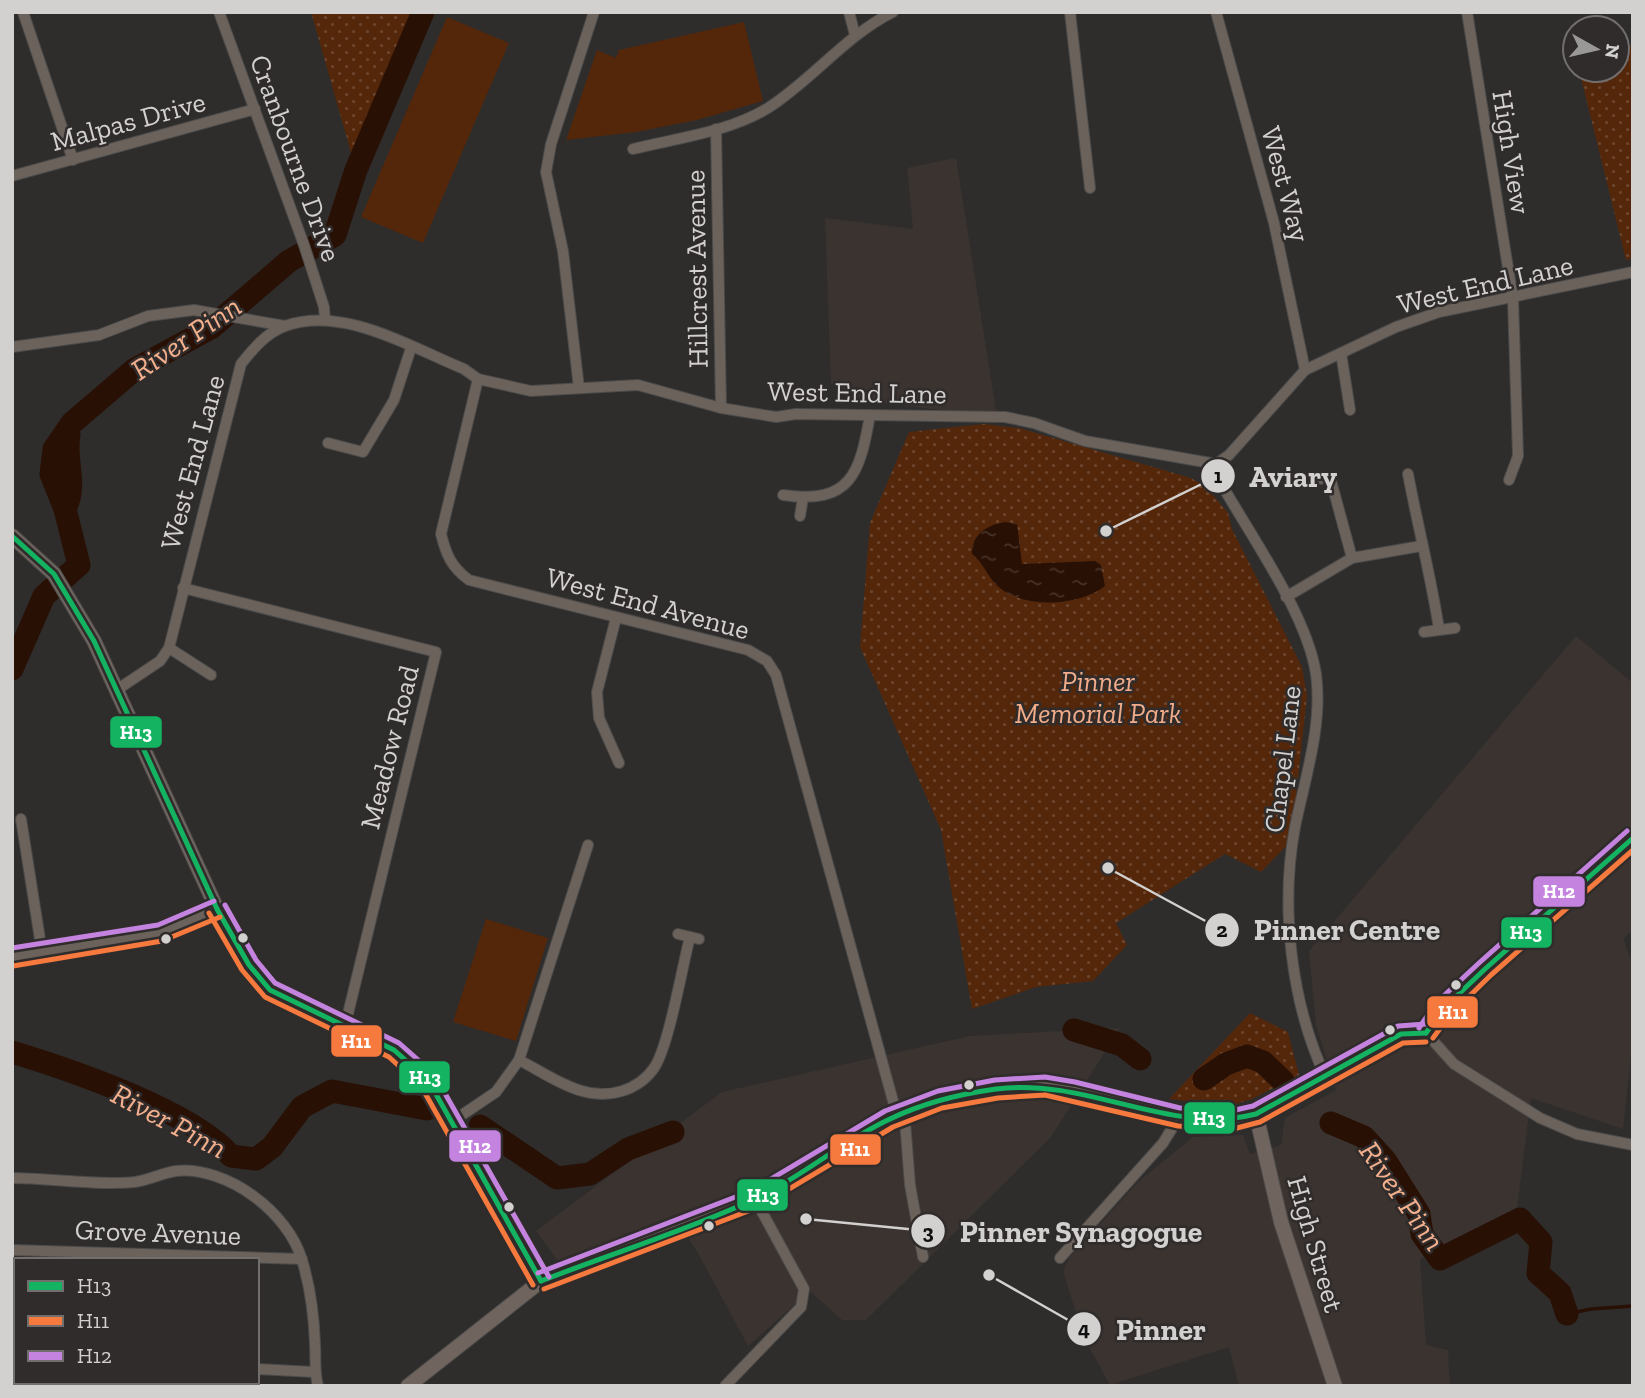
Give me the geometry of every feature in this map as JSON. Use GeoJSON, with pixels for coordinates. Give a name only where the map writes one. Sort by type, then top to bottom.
{"type":"FeatureCollection","features":[{"type":"Feature","properties":{"kind":"street"},"geometry":{"type":"LineString","coordinates":[[23,12],[73,160]]}},
{"type":"Feature","properties":{"kind":"street","name":"Cranbourne Drive"},"geometry":{"type":"LineString","coordinates":[[219,12],[304,245],[326,320]]}},
{"type":"Feature","properties":{"kind":"street"},"geometry":{"type":"LineString","coordinates":[[579,388],[563,251],[546,172],[551,144],[594,12]]}},
{"type":"Feature","properties":{"kind":"street"},"geometry":{"type":"LineString","coordinates":[[849,12],[855,35]]}},
{"type":"Feature","properties":{"kind":"street"},"geometry":{"type":"LineString","coordinates":[[633,149],[716,129],[768,108],[855,35],[893,12]]}},
{"type":"Feature","properties":{"kind":"street"},"geometry":{"type":"LineString","coordinates":[[1070,12],[1090,188]]}},
{"type":"Feature","properties":{"kind":"street","name":"West Way"},"geometry":{"type":"LineString","coordinates":[[1216,12],[1274,223],[1305,370]]}},
{"type":"Feature","properties":{"kind":"street","name":"High View"},"geometry":{"type":"LineString","coordinates":[[1466,12],[1513,299],[1518,456],[1509,480]]}},
{"type":"Feature","properties":{"kind":"street","name":"Malpas Drive"},"geometry":{"type":"LineString","coordinates":[[12,176],[255,109]]}},
{"type":"Feature","properties":{"kind":"street","name":"Hillcrest Avenue"},"geometry":{"type":"LineString","coordinates":[[716,129],[721,408]]}},
{"type":"Feature","properties":{"kind":"street","name":"West End Lane"},"geometry":{"type":"LineString","coordinates":[[169,648],[241,364],[260,341],[285,326],[326,320],[363,328],[464,369],[478,379],[531,391],[638,385],[721,408],[776,417],[796,414],[1005,417],[1034,422],[1085,441],[1216,464],[1229,455],[1305,370],[1340,353],[1404,324],[1439,312],[1513,299],[1633,272]]}},
{"type":"Feature","properties":{"kind":"street"},"geometry":{"type":"LineString","coordinates":[[12,347],[99,335],[148,316],[194,310],[285,326]]}},
{"type":"Feature","properties":{"kind":"street"},"geometry":{"type":"LineString","coordinates":[[328,443],[363,452],[394,400],[411,348]]}},
{"type":"Feature","properties":{"kind":"street"},"geometry":{"type":"LineString","coordinates":[[1340,353],[1350,410]]}},
{"type":"Feature","properties":{"kind":"street","name":"West End Avenue"},"geometry":{"type":"LineString","coordinates":[[478,379],[441,534],[446,555],[456,571],[469,580],[748,650],[767,661],[776,675],[893,1101],[905,1121],[910,1185],[923,1257]]}},
{"type":"Feature","properties":{"kind":"street"},"geometry":{"type":"LineString","coordinates":[[783,495],[816,498],[854,477],[863,457],[870,415]]}},
{"type":"Feature","properties":{"kind":"street","name":"Chapel Lane"},"geometry":{"type":"LineString","coordinates":[[1216,464],[1219,480],[1301,628],[1316,673],[1311,758],[1295,830],[1289,901],[1295,968],[1307,1031],[1326,1078]]}},
{"type":"Feature","properties":{"kind":"street"},"geometry":{"type":"LineString","coordinates":[[1408,474],[1421,546],[1430,568],[1439,629]]}},
{"type":"Feature","properties":{"kind":"street"},"geometry":{"type":"LineString","coordinates":[[1312,480],[1330,477],[1352,558]]}},
{"type":"Feature","properties":{"kind":"street"},"geometry":{"type":"LineString","coordinates":[[800,516],[803,498]]}},
{"type":"Feature","properties":{"kind":"street"},"geometry":{"type":"LineString","coordinates":[[12,536],[54,575],[65,591],[118,689],[217,909],[249,965],[270,990],[394,1050],[428,1080],[541,1281]]}},
{"type":"Feature","properties":{"kind":"street"},"geometry":{"type":"LineString","coordinates":[[1286,597],[1352,558],[1421,546]]}},
{"type":"Feature","properties":{"kind":"street","name":"Meadow Road"},"geometry":{"type":"LineString","coordinates":[[183,588],[436,652],[345,1026]]}},
{"type":"Feature","properties":{"kind":"street"},"geometry":{"type":"LineString","coordinates":[[616,618],[597,692],[599,718],[620,763]]}},
{"type":"Feature","properties":{"kind":"street"},"geometry":{"type":"LineString","coordinates":[[1424,632],[1455,628]]}},
{"type":"Feature","properties":{"kind":"street"},"geometry":{"type":"LineString","coordinates":[[118,689],[160,661],[169,648],[211,675]]}},
{"type":"Feature","properties":{"kind":"street"},"geometry":{"type":"LineString","coordinates":[[21,819],[42,952]]}},
{"type":"Feature","properties":{"kind":"street"},"geometry":{"type":"LineString","coordinates":[[1426,1033],[1443,1009],[1485,969],[1633,838]]}},
{"type":"Feature","properties":{"kind":"street"},"geometry":{"type":"LineString","coordinates":[[453,1121],[496,1092],[519,1060],[588,845]]}},
{"type":"Feature","properties":{"kind":"street"},"geometry":{"type":"LineString","coordinates":[[12,957],[160,933],[217,909]]}},
{"type":"Feature","properties":{"kind":"street"},"geometry":{"type":"LineString","coordinates":[[519,1060],[581,1091],[608,1095],[637,1085],[654,1067],[662,1049],[694,938],[678,934]]}},
{"type":"Feature","properties":{"kind":"street"},"geometry":{"type":"LineString","coordinates":[[408,1386],[541,1281],[755,1199],[901,1113],[940,1100],[997,1089],[1045,1086],[1073,1090],[1179,1117],[1232,1120],[1256,1114],[1326,1078],[1401,1034],[1426,1033]]}},
{"type":"Feature","properties":{"kind":"street"},"geometry":{"type":"LineString","coordinates":[[1426,1033],[1454,1064],[1540,1118],[1577,1135],[1633,1145]]}},
{"type":"Feature","properties":{"kind":"street","name":"High Street"},"geometry":{"type":"LineString","coordinates":[[1256,1114],[1281,1222],[1335,1386]]}},
{"type":"Feature","properties":{"kind":"street"},"geometry":{"type":"LineString","coordinates":[[1060,1258],[1163,1143],[1179,1117]]}},
{"type":"Feature","properties":{"kind":"street"},"geometry":{"type":"LineString","coordinates":[[12,1178],[134,1182],[177,1171],[203,1173],[235,1186],[265,1203],[289,1228],[302,1259],[311,1303],[316,1346],[314,1372],[318,1386]]}},
{"type":"Feature","properties":{"kind":"street"},"geometry":{"type":"LineString","coordinates":[[725,1386],[801,1307],[805,1298],[804,1289],[755,1199]]}},
{"type":"Feature","properties":{"kind":"street","name":"Grove Avenue"},"geometry":{"type":"LineString","coordinates":[[12,1250],[302,1259]]}},
{"type":"Feature","properties":{"kind":"street"},"geometry":{"type":"LineString","coordinates":[[259,1369],[314,1372]]}},
{"type":"Feature","properties":{"kind":"shaded area"},"geometry":{"type":"Polygon","coordinates":[[[956,158],[997,417],[867,401],[831,383],[825,218],[913,229],[907,168],[956,158]]]}},
{"type":"Feature","properties":{"kind":"shaded area"},"geometry":{"type":"Polygon","coordinates":[[[1576,636],[1633,683],[1633,932],[1628,933],[1624,940],[1633,967],[1633,1037],[1623,1129],[1531,1098],[1516,1216],[1462,1243],[1420,1259],[1426,1345],[1448,1350],[1450,1386],[1239,1386],[1229,1347],[1110,1385],[1083,1336],[1063,1271],[1070,1257],[1138,1182],[1193,1137],[1243,1135],[1250,1154],[1281,1145],[1285,1118],[1336,1090],[1316,1025],[1309,951],[1576,636]]]}},
{"type":"Feature","properties":{"kind":"shaded area"},"geometry":{"type":"Polygon","coordinates":[[[1120,1028],[1051,1137],[866,1320],[842,1320],[810,1291],[748,1346],[698,1253],[675,1217],[560,1264],[536,1231],[722,1092],[970,1036],[1120,1028]]]}},
{"type":"Feature","properties":{"kind":"green space"},"geometry":{"type":"Polygon","coordinates":[[[311,12],[428,12],[356,170],[311,12]]]}},
{"type":"Feature","properties":{"kind":"green space"},"geometry":{"type":"Polygon","coordinates":[[[447,17],[509,43],[423,243],[361,217],[447,17]]]}},
{"type":"Feature","properties":{"kind":"green space"},"geometry":{"type":"Polygon","coordinates":[[[744,22],[763,101],[697,120],[636,132],[566,140],[597,50],[616,58],[619,50],[744,22]]]}},
{"type":"Feature","properties":{"kind":"green space"},"geometry":{"type":"Polygon","coordinates":[[[1631,46],[1633,258],[1626,260],[1582,84],[1631,84],[1631,46]]]}},
{"type":"Feature","properties":{"kind":"green space","name":"Pinner Memorial Park"},"geometry":{"type":"Polygon","coordinates":[[[984,424],[1019,428],[1191,478],[1207,488],[1228,513],[1232,529],[1302,667],[1307,696],[1291,841],[1261,872],[1225,854],[1116,923],[1127,945],[1093,981],[1036,987],[972,1009],[941,830],[860,647],[870,523],[909,432],[984,424]]]}},
{"type":"Feature","properties":{"kind":"green space"},"geometry":{"type":"Polygon","coordinates":[[[486,919],[548,938],[516,1041],[453,1022],[486,919]]]}},
{"type":"Feature","properties":{"kind":"green space"},"geometry":{"type":"Polygon","coordinates":[[[1250,1013],[1288,1032],[1299,1075],[1252,1099],[1230,1106],[1169,1099],[1250,1013]]]}},
{"type":"Feature","properties":{"kind":"green space"},"geometry":{"type":"Polygon","coordinates":[[[12,1368],[14,1384],[164,1384],[164,1386],[12,1386],[12,1368]]]}},
{"type":"Feature","properties":{"kind":"water"},"geometry":{"type":"Polygon","coordinates":[[[1005,522],[1017,524],[1022,564],[1095,561],[1101,565],[1105,586],[1082,598],[1053,602],[1024,599],[1000,588],[972,554],[975,541],[982,532],[992,525],[1005,522]]]}},
{"type":"Feature","properties":{"kind":"waterway","name":"River Pinn"},"geometry":{"type":"LineString","coordinates":[[12,669],[44,596],[79,565],[65,509],[51,474],[54,449],[72,423],[135,369],[211,328],[289,261],[335,235],[356,170],[423,12]]}},
{"type":"Feature","properties":{"kind":"waterway"},"geometry":{"type":"LineString","coordinates":[[65,509],[71,481],[69,435]]}},
{"type":"Feature","properties":{"kind":"waterway","name":"River Pinn"},"geometry":{"type":"LineString","coordinates":[[1074,1030],[1122,1045],[1140,1059]]}},
{"type":"Feature","properties":{"kind":"waterway","name":"River Pinn"},"geometry":{"type":"LineString","coordinates":[[12,1052],[97,1081],[160,1108],[213,1139],[231,1156],[256,1159],[272,1147],[302,1107],[332,1091],[427,1109]]}},
{"type":"Feature","properties":{"kind":"waterway","name":"River Pinn"},"geometry":{"type":"LineString","coordinates":[[1204,1079],[1226,1064],[1247,1056],[1263,1062],[1283,1081]]}},
{"type":"Feature","properties":{"kind":"waterway","name":"River Pinn"},"geometry":{"type":"LineString","coordinates":[[1331,1123],[1364,1137],[1385,1160],[1419,1214],[1422,1234],[1440,1259],[1520,1219],[1541,1242],[1538,1273],[1560,1293],[1567,1314]]}},
{"type":"Feature","properties":{"kind":"waterway","name":"River Pinn"},"geometry":{"type":"LineString","coordinates":[[480,1126],[557,1178],[590,1174],[628,1149],[673,1132]]}},
{"type":"Feature","properties":{"kind":"waterway"},"geometry":{"type":"LineString","coordinates":[[1567,1314],[1633,1306]]}},
{"type":"Feature","properties":{"kind":"transit line","name":"H13"},"geometry":{"type":"LineString","coordinates":[[12,536],[54,574],[94,641],[217,909],[249,965],[270,990],[394,1050],[428,1080],[541,1281]]}},
{"type":"Feature","properties":{"kind":"transit line","name":"H12"},"geometry":{"type":"LineString","coordinates":[[1419,1028],[1436,1003],[1627,831]]}},
{"type":"Feature","properties":{"kind":"transit line","name":"H13"},"geometry":{"type":"LineString","coordinates":[[1426,1033],[1443,1009],[1485,969],[1633,838]]}},
{"type":"Feature","properties":{"kind":"transit line","name":"H11"},"geometry":{"type":"LineString","coordinates":[[1433,1038],[1450,1015],[1491,975],[1633,850]]}},
{"type":"Feature","properties":{"kind":"transit line","name":"H12"},"geometry":{"type":"LineString","coordinates":[[12,948],[158,925],[214,901]]}},
{"type":"Feature","properties":{"kind":"transit line","name":"H12"},"geometry":{"type":"LineString","coordinates":[[225,905],[256,960],[275,983],[399,1043],[434,1074],[549,1277]]}},
{"type":"Feature","properties":{"kind":"transit line","name":"H11"},"geometry":{"type":"LineString","coordinates":[[209,913],[242,970],[265,997],[389,1057],[421,1086],[533,1285]]}},
{"type":"Feature","properties":{"kind":"transit line","name":"H11"},"geometry":{"type":"LineString","coordinates":[[13,966],[162,941],[220,917]]}},
{"type":"Feature","properties":{"kind":"transit line","name":"H12"},"geometry":{"type":"LineString","coordinates":[[538,1273],[751,1191],[885,1111],[938,1091],[995,1080],[1045,1077],[1180,1108],[1231,1111],[1253,1106],[1398,1026],[1426,1024]]}},
{"type":"Feature","properties":{"kind":"transit line","name":"H13"},"geometry":{"type":"LineString","coordinates":[[541,1281],[753,1200],[872,1128],[915,1108],[942,1100],[996,1089],[1030,1088],[1095,1097],[1159,1113],[1223,1119],[1256,1114],[1401,1034],[1426,1033]]}},
{"type":"Feature","properties":{"kind":"transit line","name":"H11"},"geometry":{"type":"LineString","coordinates":[[544,1289],[759,1207],[893,1127],[942,1108],[998,1098],[1045,1095],[1178,1126],[1233,1129],[1260,1122],[1403,1043],[1426,1042]]}},
{"type":"Feature","properties":{"kind":"place","name":"Aviary"},"geometry":{"type":"Point","coordinates":[1106,531]}},
{"type":"Feature","properties":{"kind":"place","name":"Pinner Centre"},"geometry":{"type":"Point","coordinates":[1108,868]}},
{"type":"Feature","properties":{"kind":"place","name":"Pinner Synagogue"},"geometry":{"type":"Point","coordinates":[806,1219]}},
{"type":"Feature","properties":{"kind":"place","name":"Pinner"},"geometry":{"type":"Point","coordinates":[989,1275]}}]}
